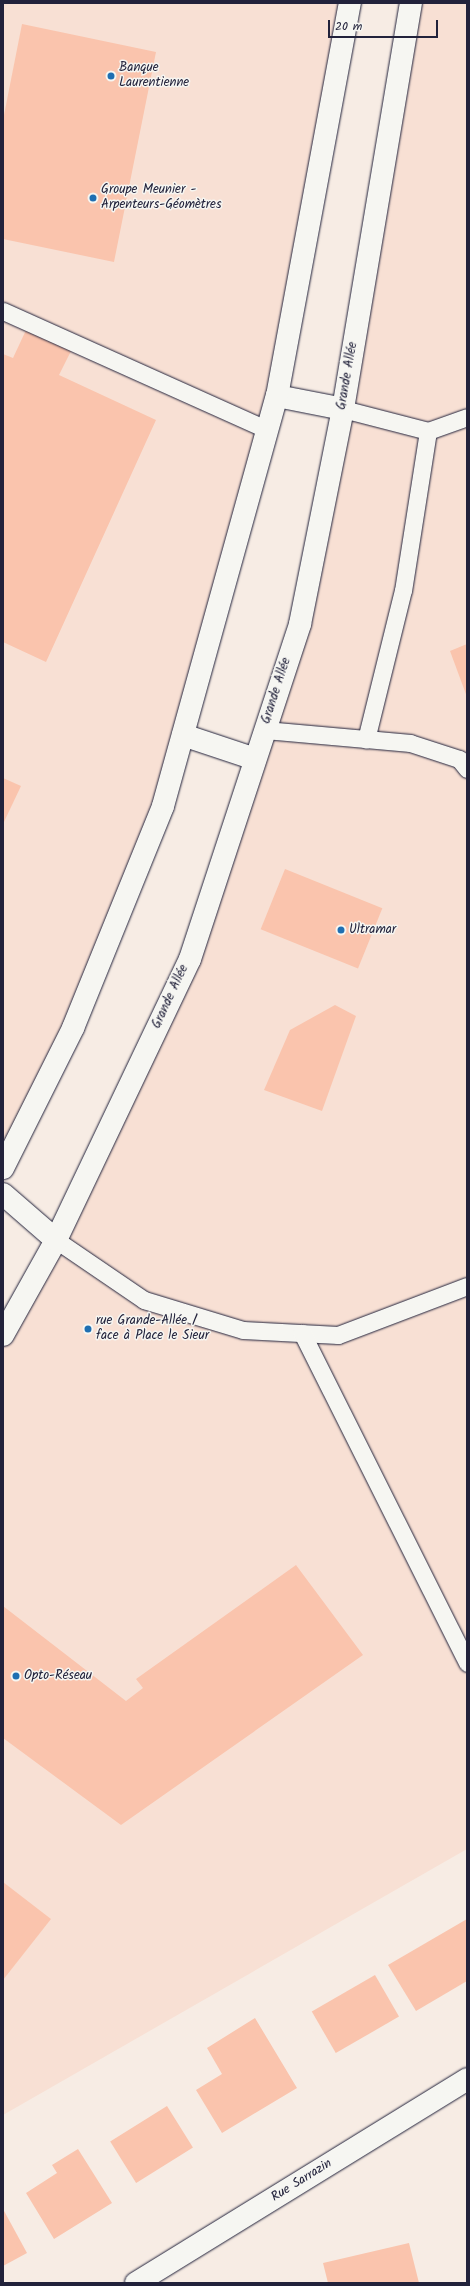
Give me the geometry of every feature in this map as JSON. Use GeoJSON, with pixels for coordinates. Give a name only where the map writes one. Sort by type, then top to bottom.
{"type":"FeatureCollection","features":[{"type":"Feature","properties":{"kind":"street"},"geometry":{"type":"LineString","coordinates":[[3,1168],[72,1028],[163,806],[277,396],[350,3]]}},
{"type":"Feature","properties":{"kind":"street","name":"Grande Allée"},"geometry":{"type":"LineString","coordinates":[[3,1335],[56,1240],[190,959],[300,624],[342,409],[411,3]]}},
{"type":"Feature","properties":{"kind":"street"},"geometry":{"type":"LineString","coordinates":[[277,396],[342,409]]}},
{"type":"Feature","properties":{"kind":"street"},"geometry":{"type":"LineString","coordinates":[[183,735],[255,759]]}},
{"type":"Feature","properties":{"kind":"street"},"geometry":{"type":"LineString","coordinates":[[3,1194],[56,1240]]}},
{"type":"Feature","properties":{"kind":"street","name":"Rue Sarrazin"},"geometry":{"type":"LineString","coordinates":[[136,2283],[467,2080]]}},
{"type":"Feature","properties":{"kind":"lane"},"geometry":{"type":"LineString","coordinates":[[3,311],[268,430]]}},
{"type":"Feature","properties":{"kind":"lane"},"geometry":{"type":"LineString","coordinates":[[342,409],[428,431],[467,417]]}},
{"type":"Feature","properties":{"kind":"lane"},"geometry":{"type":"LineString","coordinates":[[366,739],[403,590],[428,431]]}},
{"type":"Feature","properties":{"kind":"lane"},"geometry":{"type":"LineString","coordinates":[[265,730],[410,743],[459,759],[467,769]]}},
{"type":"Feature","properties":{"kind":"lane"},"geometry":{"type":"LineString","coordinates":[[56,1240],[144,1300],[243,1330],[338,1335],[467,1286]]}},
{"type":"Feature","properties":{"kind":"lane"},"geometry":{"type":"LineString","coordinates":[[302,1333],[467,1663]]}},
{"type":"Feature","properties":{"kind":"shaded area"},"geometry":{"type":"Polygon","coordinates":[[[3,3],[350,3],[277,396],[163,806],[3,1168],[3,3]]]}},
{"type":"Feature","properties":{"kind":"shaded area"},"geometry":{"type":"Polygon","coordinates":[[[410,3],[467,3],[467,1849],[3,2115],[3,1331],[190,959],[300,624],[410,3]]]}},
{"type":"Feature","properties":{"kind":"building"},"geometry":{"type":"Polygon","coordinates":[[[22,24],[156,52],[114,262],[3,239],[3,120],[22,24]]]}},
{"type":"Feature","properties":{"kind":"building"},"geometry":{"type":"Polygon","coordinates":[[[27,328],[72,349],[59,375],[156,420],[46,662],[3,642],[3,354],[13,358],[27,328]]]}},
{"type":"Feature","properties":{"kind":"building"},"geometry":{"type":"Polygon","coordinates":[[[467,644],[467,697],[450,651],[467,644]]]}},
{"type":"Feature","properties":{"kind":"building"},"geometry":{"type":"Polygon","coordinates":[[[3,778],[21,786],[3,824],[3,778]]]}},
{"type":"Feature","properties":{"kind":"building"},"geometry":{"type":"Polygon","coordinates":[[[285,869],[382,908],[358,969],[261,929],[285,869]]]}},
{"type":"Feature","properties":{"kind":"building"},"geometry":{"type":"Polygon","coordinates":[[[335,1005],[356,1016],[322,1111],[264,1090],[290,1030],[335,1005]]]}},
{"type":"Feature","properties":{"kind":"building"},"geometry":{"type":"Polygon","coordinates":[[[296,1565],[363,1655],[121,1825],[3,1738],[3,1606],[126,1701],[143,1688],[136,1679],[296,1565]]]}},
{"type":"Feature","properties":{"kind":"building"},"geometry":{"type":"Polygon","coordinates":[[[3,1882],[51,1919],[3,1980],[3,1882]]]}},
{"type":"Feature","properties":{"kind":"building"},"geometry":{"type":"Polygon","coordinates":[[[467,1919],[467,1981],[416,2011],[388,1965],[467,1919]]]}},
{"type":"Feature","properties":{"kind":"building"},"geometry":{"type":"Polygon","coordinates":[[[375,1975],[399,2017],[336,2053],[312,2012],[375,1975]]]}},
{"type":"Feature","properties":{"kind":"building"},"geometry":{"type":"Polygon","coordinates":[[[255,2018],[297,2088],[222,2133],[196,2090],[222,2074],[207,2048],[255,2018]]]}},
{"type":"Feature","properties":{"kind":"building"},"geometry":{"type":"Polygon","coordinates":[[[167,2106],[193,2148],[136,2183],[110,2142],[167,2106]]]}},
{"type":"Feature","properties":{"kind":"building"},"geometry":{"type":"Polygon","coordinates":[[[78,2149],[112,2203],[54,2239],[26,2193],[57,2173],[52,2165],[78,2149]]]}},
{"type":"Feature","properties":{"kind":"building"},"geometry":{"type":"Polygon","coordinates":[[[3,2209],[27,2253],[3,2266],[3,2209]]]}},
{"type":"Feature","properties":{"kind":"building"},"geometry":{"type":"Polygon","coordinates":[[[409,2243],[419,2283],[328,2283],[323,2263],[409,2243]]]}},
{"type":"Feature","properties":{"kind":"place","name":"Banque Laurentienne"},"geometry":{"type":"Point","coordinates":[111,76]}},
{"type":"Feature","properties":{"kind":"place","name":"Groupe Meunier - Arpenteurs-Géomètres"},"geometry":{"type":"Point","coordinates":[93,198]}},
{"type":"Feature","properties":{"kind":"place","name":"Ultramar"},"geometry":{"type":"Point","coordinates":[341,930]}},
{"type":"Feature","properties":{"kind":"place","name":"rue Grande-Allée / face à Place le Sieur"},"geometry":{"type":"Point","coordinates":[88,1329]}},
{"type":"Feature","properties":{"kind":"place","name":"Opto-Réseau"},"geometry":{"type":"Point","coordinates":[16,1676]}}]}
